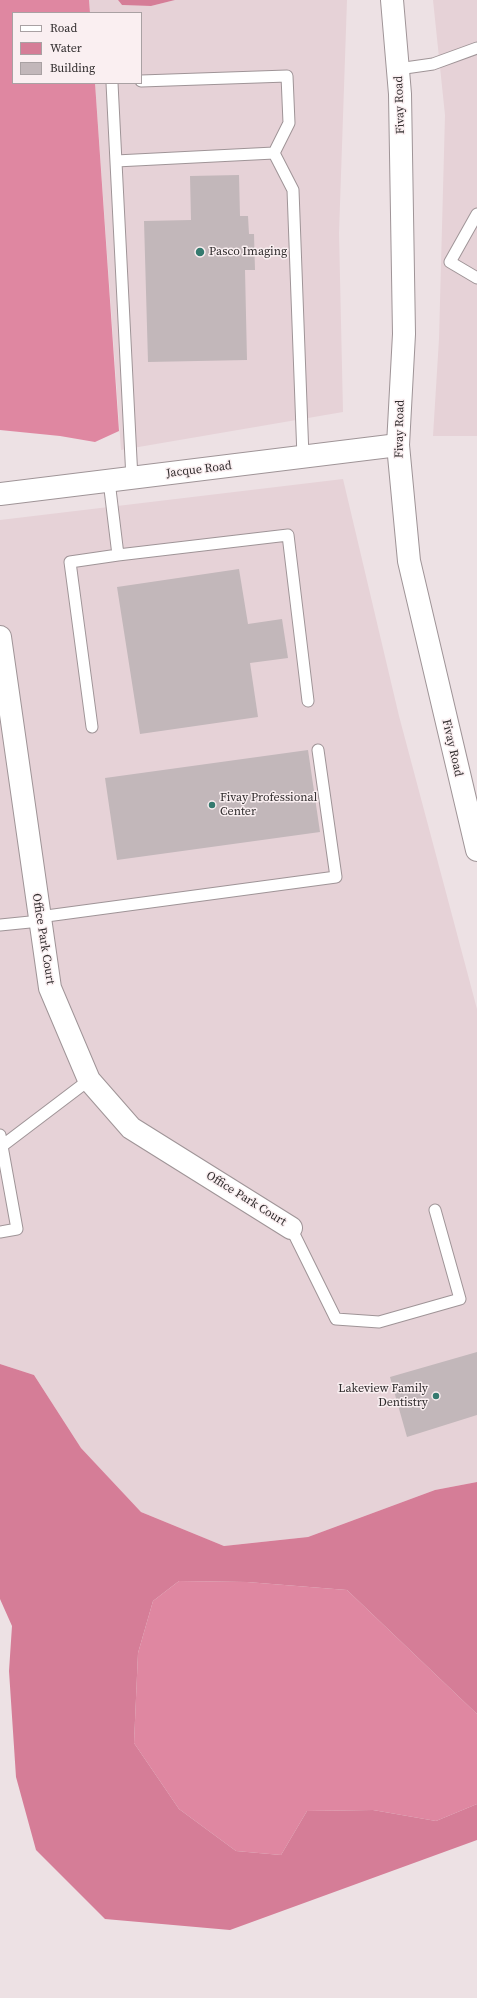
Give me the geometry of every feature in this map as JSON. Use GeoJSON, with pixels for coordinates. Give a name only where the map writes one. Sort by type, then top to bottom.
{"type":"FeatureCollection","features":[{"type":"Feature","properties":{"kind":"street","name":"Fivay Road"},"geometry":{"type":"LineString","coordinates":[[392,0],[400,94],[404,334],[398,445],[409,561],[469,823],[477,850]]}},
{"type":"Feature","properties":{"kind":"street","name":"Jacque Road"},"geometry":{"type":"LineString","coordinates":[[0,494],[132,479],[398,445]]}},
{"type":"Feature","properties":{"kind":"street","name":"Office Park Court"},"geometry":{"type":"LineString","coordinates":[[0,637],[6,729],[50,988],[88,1080],[131,1128],[292,1228]]}},
{"type":"Feature","properties":{"kind":"lane"},"geometry":{"type":"LineString","coordinates":[[398,69],[433,64],[477,48]]}},
{"type":"Feature","properties":{"kind":"lane"},"geometry":{"type":"LineString","coordinates":[[142,81],[287,76],[289,123],[274,153]]}},
{"type":"Feature","properties":{"kind":"lane"},"geometry":{"type":"LineString","coordinates":[[112,84],[132,479]]}},
{"type":"Feature","properties":{"kind":"lane"},"geometry":{"type":"LineString","coordinates":[[116,161],[274,153]]}},
{"type":"Feature","properties":{"kind":"lane"},"geometry":{"type":"LineString","coordinates":[[274,153],[293,190],[303,457]]}},
{"type":"Feature","properties":{"kind":"lane"},"geometry":{"type":"LineString","coordinates":[[477,214],[450,262],[477,278]]}},
{"type":"Feature","properties":{"kind":"lane"},"geometry":{"type":"LineString","coordinates":[[109,481],[118,555]]}},
{"type":"Feature","properties":{"kind":"lane"},"geometry":{"type":"LineString","coordinates":[[92,727],[70,562],[118,555],[288,535],[308,701]]}},
{"type":"Feature","properties":{"kind":"lane"},"geometry":{"type":"LineString","coordinates":[[0,925],[336,877],[318,750]]}},
{"type":"Feature","properties":{"kind":"lane"},"geometry":{"type":"LineString","coordinates":[[0,1232],[17,1229],[1,1141],[88,1080]]}},
{"type":"Feature","properties":{"kind":"lane"},"geometry":{"type":"LineString","coordinates":[[292,1228],[336,1319],[379,1322],[460,1299],[435,1210]]}},
{"type":"Feature","properties":{"kind":"shaded area"},"geometry":{"type":"Polygon","coordinates":[[[0,0],[89,0],[90,12],[12,12],[12,84],[95,84],[119,431],[95,442],[60,436],[0,430],[0,0]]]}},
{"type":"Feature","properties":{"kind":"shaded area"},"geometry":{"type":"Polygon","coordinates":[[[89,0],[118,0],[122,5],[151,6],[175,0],[347,0],[339,233],[343,412],[121,450],[95,84],[142,84],[142,12],[90,12],[89,0]]]}},
{"type":"Feature","properties":{"kind":"shaded area"},"geometry":{"type":"Polygon","coordinates":[[[433,0],[477,0],[477,436],[433,436],[439,339],[445,115],[433,0]]]}},
{"type":"Feature","properties":{"kind":"shaded area"},"geometry":{"type":"Polygon","coordinates":[[[343,479],[399,716],[477,1009],[477,1482],[435,1490],[308,1537],[224,1546],[141,1512],[81,1448],[34,1375],[0,1364],[0,520],[343,479]]]}},
{"type":"Feature","properties":{"kind":"shaded area"},"geometry":{"type":"Polygon","coordinates":[[[179,1581],[247,1582],[347,1590],[477,1714],[477,1804],[436,1821],[373,1810],[307,1811],[281,1855],[236,1851],[179,1809],[134,1743],[138,1653],[153,1601],[179,1581]]]}},
{"type":"Feature","properties":{"kind":"water"},"geometry":{"type":"Polygon","coordinates":[[[118,0],[175,0],[151,6],[122,5],[118,0]]]}},
{"type":"Feature","properties":{"kind":"water"},"geometry":{"type":"Polygon","coordinates":[[[0,1364],[34,1375],[81,1448],[141,1512],[224,1546],[308,1537],[435,1490],[477,1482],[477,1714],[347,1590],[247,1582],[179,1581],[153,1601],[138,1653],[134,1743],[179,1809],[236,1851],[281,1855],[307,1811],[373,1810],[436,1821],[477,1804],[477,1840],[230,1930],[105,1919],[36,1850],[16,1777],[9,1671],[12,1626],[0,1599],[0,1364]]]}},
{"type":"Feature","properties":{"kind":"building","name":"Pasco Imaging"},"geometry":{"type":"Polygon","coordinates":[[[239,175],[240,216],[248,216],[249,234],[254,234],[255,270],[245,270],[247,360],[148,362],[144,221],[191,220],[190,176],[239,175]]]}},
{"type":"Feature","properties":{"kind":"building"},"geometry":{"type":"Polygon","coordinates":[[[239,569],[248,624],[282,619],[288,658],[250,663],[258,717],[140,734],[117,587],[239,569]]]}},
{"type":"Feature","properties":{"kind":"building","name":"Fivay Professional Center"},"geometry":{"type":"Polygon","coordinates":[[[308,750],[320,832],[117,860],[105,778],[308,750]]]}},
{"type":"Feature","properties":{"kind":"building","name":"Lakeview Family Dentistry"},"geometry":{"type":"Polygon","coordinates":[[[477,1352],[477,1415],[407,1437],[390,1377],[477,1352]]]}},
{"type":"Feature","properties":{"kind":"place","name":"Pasco Imaging"},"geometry":{"type":"Point","coordinates":[200,252]}},
{"type":"Feature","properties":{"kind":"place","name":"Fivay Professional Center"},"geometry":{"type":"Point","coordinates":[212,805]}},
{"type":"Feature","properties":{"kind":"place","name":"Lakeview Family Dentistry"},"geometry":{"type":"Point","coordinates":[436,1396]}}]}
